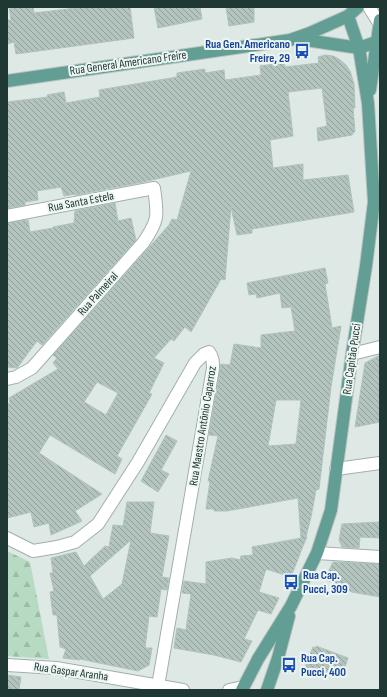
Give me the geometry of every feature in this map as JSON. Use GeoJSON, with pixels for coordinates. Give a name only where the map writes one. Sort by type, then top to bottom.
{"type":"FeatureCollection","features":[{"type":"Feature","properties":{"kind":"main road"},"geometry":{"type":"LineString","coordinates":[[346,11],[358,7]]}},
{"type":"Feature","properties":{"kind":"main road","name":"Rua General Americano Freire"},"geometry":{"type":"LineString","coordinates":[[296,38],[346,11]]}},
{"type":"Feature","properties":{"kind":"main road","name":"Rua Capitão Pucci"},"geometry":{"type":"LineString","coordinates":[[242,688],[291,606],[317,552],[331,510],[374,202],[368,103],[359,48],[346,11]]}},
{"type":"Feature","properties":{"kind":"main road","name":"Rua Capitão Pucci"},"geometry":{"type":"LineString","coordinates":[[368,103],[380,21]]}},
{"type":"Feature","properties":{"kind":"main road","name":"Rua General Americano Freire"},"geometry":{"type":"LineString","coordinates":[[7,81],[296,38],[359,48],[376,42]]}},
{"type":"Feature","properties":{"kind":"main road","name":"Rua Capitão Pucci"},"geometry":{"type":"LineString","coordinates":[[269,688],[291,606]]}},
{"type":"Feature","properties":{"kind":"street"},"geometry":{"type":"LineString","coordinates":[[369,7],[380,21]]}},
{"type":"Feature","properties":{"kind":"street","name":"Rua Santa Estela"},"geometry":{"type":"LineString","coordinates":[[7,216],[154,188]]}},
{"type":"Feature","properties":{"kind":"street","name":"Rua Palmeiral"},"geometry":{"type":"LineString","coordinates":[[7,379],[16,377],[32,368],[143,243],[154,228],[157,217],[154,188]]}},
{"type":"Feature","properties":{"kind":"street"},"geometry":{"type":"LineString","coordinates":[[352,354],[380,347]]}},
{"type":"Feature","properties":{"kind":"street","name":"Rua Maestro Antônio Caparroz"},"geometry":{"type":"LineString","coordinates":[[7,538],[33,551],[75,542],[98,524],[138,462],[195,363],[208,352],[212,356],[213,368],[158,686]]}},
{"type":"Feature","properties":{"kind":"street"},"geometry":{"type":"LineString","coordinates":[[336,469],[380,463]]}},
{"type":"Feature","properties":{"kind":"street"},"geometry":{"type":"LineString","coordinates":[[317,552],[380,557]]}},
{"type":"Feature","properties":{"kind":"street","name":"Rua Gaspar Aranha"},"geometry":{"type":"LineString","coordinates":[[7,665],[56,668],[183,690]]}},
{"type":"Feature","properties":{"kind":"street"},"geometry":{"type":"LineString","coordinates":[[228,690],[242,688]]}},
{"type":"Feature","properties":{"kind":"green space"},"geometry":{"type":"Polygon","coordinates":[[[7,551],[30,562],[49,659],[7,656],[7,551]]]}},
{"type":"Feature","properties":{"kind":"building"},"geometry":{"type":"Polygon","coordinates":[[[9,7],[33,7],[34,13],[85,7],[130,7],[134,38],[16,54],[14,42],[7,44],[7,20],[11,20],[9,7]]]}},
{"type":"Feature","properties":{"kind":"building"},"geometry":{"type":"Polygon","coordinates":[[[154,7],[200,7],[202,19],[158,28],[154,7]]]}},
{"type":"Feature","properties":{"kind":"building"},"geometry":{"type":"Polygon","coordinates":[[[226,7],[254,7],[254,22],[229,26],[226,7]]]}},
{"type":"Feature","properties":{"kind":"building"},"geometry":{"type":"Polygon","coordinates":[[[325,55],[333,56],[346,65],[350,71],[354,84],[355,108],[353,108],[355,131],[352,135],[318,141],[317,128],[327,126],[322,88],[288,92],[293,136],[270,140],[273,168],[303,164],[303,180],[348,175],[354,212],[252,229],[252,233],[237,235],[231,207],[225,280],[221,279],[191,332],[185,327],[174,341],[171,339],[154,358],[164,363],[149,393],[152,394],[117,456],[122,459],[115,474],[50,435],[39,453],[102,494],[75,511],[82,521],[51,535],[49,523],[34,527],[31,512],[7,518],[7,404],[10,404],[9,398],[58,369],[53,363],[57,358],[53,355],[169,225],[172,219],[177,220],[191,171],[75,195],[64,196],[61,187],[37,191],[38,200],[25,202],[25,205],[7,208],[7,102],[48,97],[47,95],[64,92],[66,103],[100,97],[99,90],[177,77],[177,73],[205,69],[205,73],[224,70],[225,80],[261,75],[260,66],[284,63],[285,67],[319,63],[318,57],[325,55]],[[97,382],[84,402],[106,415],[118,393],[97,382]]]}},
{"type":"Feature","properties":{"kind":"building"},"geometry":{"type":"Polygon","coordinates":[[[115,203],[118,221],[131,218],[136,240],[42,345],[37,341],[17,368],[7,367],[7,223],[28,220],[30,232],[53,228],[74,223],[75,211],[115,203]]]}},
{"type":"Feature","properties":{"kind":"building"},"geometry":{"type":"Polygon","coordinates":[[[325,268],[328,283],[325,284],[332,328],[341,326],[331,387],[319,489],[316,490],[307,537],[291,577],[266,569],[259,592],[279,598],[271,614],[258,610],[244,639],[252,641],[241,662],[214,655],[174,648],[177,628],[186,630],[191,594],[182,593],[184,581],[206,584],[206,562],[232,558],[240,560],[241,556],[253,555],[252,547],[301,538],[298,498],[227,511],[214,511],[214,509],[206,509],[210,481],[208,481],[218,436],[209,435],[221,364],[230,365],[234,344],[261,348],[261,335],[295,331],[291,307],[282,308],[280,293],[257,298],[256,294],[249,295],[247,283],[325,268]],[[276,400],[268,446],[296,444],[301,400],[276,400]]]}},
{"type":"Feature","properties":{"kind":"building"},"geometry":{"type":"Polygon","coordinates":[[[380,355],[380,422],[355,427],[365,363],[380,355]]]}},
{"type":"Feature","properties":{"kind":"building"},"geometry":{"type":"Polygon","coordinates":[[[166,435],[177,441],[161,470],[169,474],[158,492],[141,481],[166,435]]]}},
{"type":"Feature","properties":{"kind":"building"},"geometry":{"type":"Polygon","coordinates":[[[127,502],[154,502],[150,533],[169,536],[162,577],[169,578],[167,590],[161,589],[157,617],[149,616],[145,648],[152,648],[149,665],[138,671],[80,659],[63,658],[66,649],[60,647],[57,615],[53,615],[50,592],[54,591],[50,573],[53,573],[51,558],[76,552],[84,566],[105,546],[109,547],[113,525],[123,526],[127,502]],[[131,540],[90,576],[103,599],[122,584],[131,540]]]}},
{"type":"Feature","properties":{"kind":"building"},"geometry":{"type":"Polygon","coordinates":[[[380,522],[380,538],[360,537],[359,548],[342,547],[339,540],[342,524],[380,522]]]}},
{"type":"Feature","properties":{"kind":"building"},"geometry":{"type":"Polygon","coordinates":[[[333,562],[380,564],[380,597],[352,592],[325,579],[333,562]]]}},
{"type":"Feature","properties":{"kind":"building"},"geometry":{"type":"Polygon","coordinates":[[[316,646],[348,658],[344,670],[330,665],[325,678],[304,670],[313,647],[316,648],[316,646]]]}},
{"type":"Feature","properties":{"kind":"building"},"geometry":{"type":"Polygon","coordinates":[[[7,675],[21,677],[19,690],[7,690],[7,675]]]}},
{"type":"Feature","properties":{"kind":"place","name":"Rua Gen. Americano Freire, 29"},"geometry":{"type":"Point","coordinates":[302,51]}},
{"type":"Feature","properties":{"kind":"place","name":"Rua Cap. Pucci, 309"},"geometry":{"type":"Point","coordinates":[291,582]}},
{"type":"Feature","properties":{"kind":"place","name":"Rua Cap. Pucci, 400"},"geometry":{"type":"Point","coordinates":[289,665]}}]}
